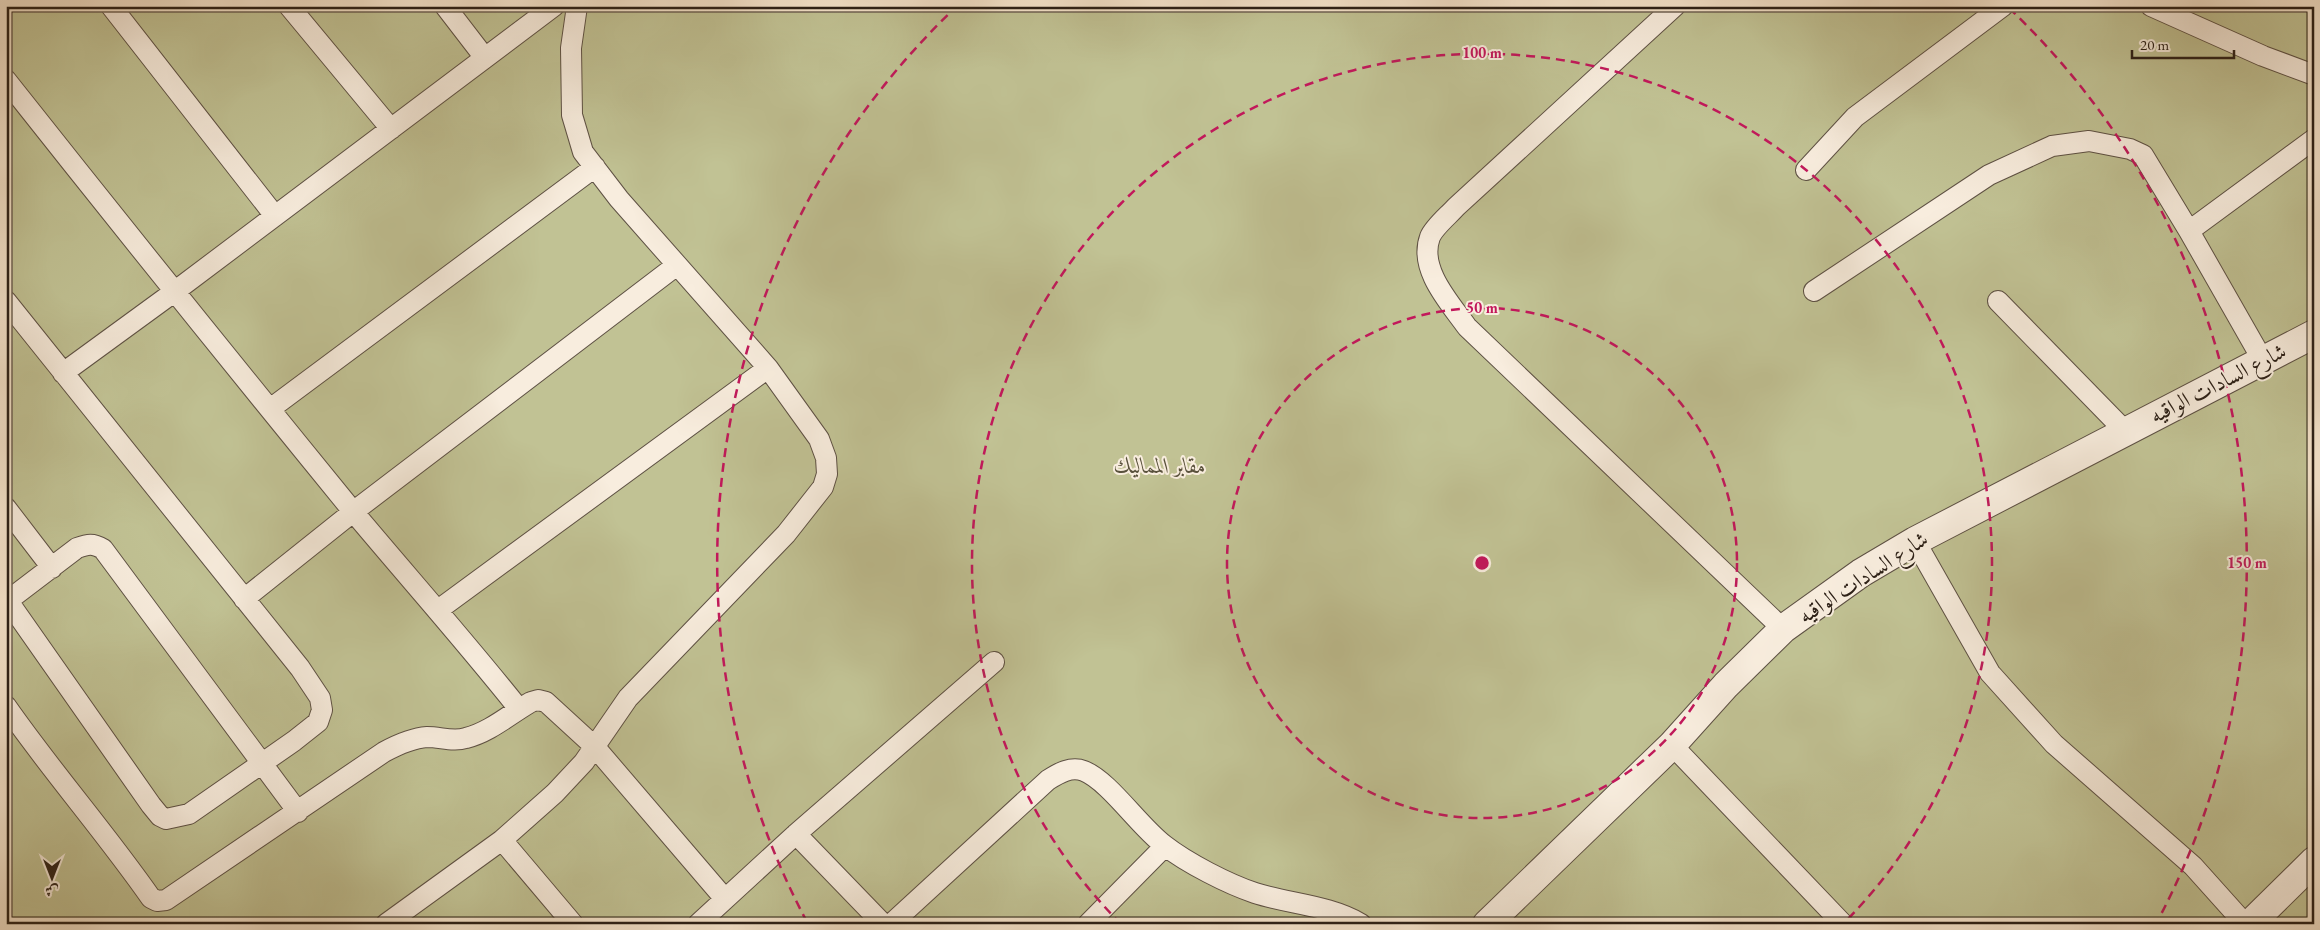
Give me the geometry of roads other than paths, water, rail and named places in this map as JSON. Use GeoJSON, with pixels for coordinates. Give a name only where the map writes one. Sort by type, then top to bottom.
{"type":"FeatureCollection","features":[{"type":"Feature","properties":{"kind":"street","name":"شارع السادات الواقيه"},"geometry":{"type":"LineString","coordinates":[[1487,924],[1672,745],[1726,685],[1783,629],[1861,573],[1916,541],[2314,334]]}},
{"type":"Feature","properties":{"kind":"street"},"geometry":{"type":"LineString","coordinates":[[2250,924],[2314,861]]}},
{"type":"Feature","properties":{"kind":"lane"},"geometry":{"type":"LineString","coordinates":[[111,6],[275,216]]}},
{"type":"Feature","properties":{"kind":"lane"},"geometry":{"type":"LineString","coordinates":[[289,6],[391,129]]}},
{"type":"Feature","properties":{"kind":"lane"},"geometry":{"type":"LineString","coordinates":[[445,6],[485,58]]}},
{"type":"Feature","properties":{"kind":"lane"},"geometry":{"type":"LineString","coordinates":[[63,372],[174,292],[554,6]]}},
{"type":"Feature","properties":{"kind":"lane"},"geometry":{"type":"LineString","coordinates":[[386,924],[502,840],[555,793],[584,762],[628,698],[786,534],[824,487],[827,474],[826,458],[819,439],[768,368],[619,200],[583,152],[572,115],[570,48],[577,6]]}},
{"type":"Feature","properties":{"kind":"lane"},"geometry":{"type":"LineString","coordinates":[[1675,6],[1456,207],[1430,236],[1427,258],[1439,286],[1467,327],[1783,629]]}},
{"type":"Feature","properties":{"kind":"lane"},"geometry":{"type":"LineString","coordinates":[[1806,170],[1856,118],[2003,6]]}},
{"type":"Feature","properties":{"kind":"lane"},"geometry":{"type":"LineString","coordinates":[[2152,6],[2263,56],[2314,76]]}},
{"type":"Feature","properties":{"kind":"lane"},"geometry":{"type":"LineString","coordinates":[[6,80],[174,292],[354,512],[519,709]]}},
{"type":"Feature","properties":{"kind":"lane"},"geometry":{"type":"LineString","coordinates":[[2189,231],[2314,139]]}},
{"type":"Feature","properties":{"kind":"lane"},"geometry":{"type":"LineString","coordinates":[[1814,291],[1989,175],[2052,146],[2089,141],[2130,149],[2143,155],[2189,231],[2262,360]]}},
{"type":"Feature","properties":{"kind":"lane"},"geometry":{"type":"LineString","coordinates":[[270,409],[595,167]]}},
{"type":"Feature","properties":{"kind":"lane"},"geometry":{"type":"LineString","coordinates":[[244,599],[354,512],[677,265]]}},
{"type":"Feature","properties":{"kind":"lane"},"geometry":{"type":"LineString","coordinates":[[6,301],[300,668],[320,698],[322,710],[318,722],[294,741],[262,763],[189,814],[175,819],[166,819],[160,816],[7,602],[77,548],[88,544],[96,545],[104,550],[262,763],[298,812]]}},
{"type":"Feature","properties":{"kind":"lane"},"geometry":{"type":"LineString","coordinates":[[1998,301],[2125,431]]}},
{"type":"Feature","properties":{"kind":"lane"},"geometry":{"type":"LineString","coordinates":[[438,610],[768,368]]}},
{"type":"Feature","properties":{"kind":"lane"},"geometry":{"type":"LineString","coordinates":[[6,508],[52,568]]}},
{"type":"Feature","properties":{"kind":"lane"},"geometry":{"type":"LineString","coordinates":[[1916,541],[1990,673],[2054,744],[2192,866],[2244,924]]}},
{"type":"Feature","properties":{"kind":"lane"},"geometry":{"type":"LineString","coordinates":[[698,924],[796,834],[994,662]]}},
{"type":"Feature","properties":{"kind":"lane"},"geometry":{"type":"LineString","coordinates":[[6,706],[42,758],[118,851],[151,898],[157,901],[166,900],[384,752],[398,745],[428,737],[453,740],[466,738],[480,733],[519,709],[538,700],[546,702],[594,746],[725,899]]}},
{"type":"Feature","properties":{"kind":"lane"},"geometry":{"type":"LineString","coordinates":[[1672,745],[1842,924]]}},
{"type":"Feature","properties":{"kind":"lane"},"geometry":{"type":"LineString","coordinates":[[891,924],[1048,780],[1060,772],[1082,770],[1100,780],[1138,823],[1164,846],[1198,867],[1254,893],[1336,913],[1361,924]]}},
{"type":"Feature","properties":{"kind":"lane"},"geometry":{"type":"LineString","coordinates":[[796,834],[883,924]]}},
{"type":"Feature","properties":{"kind":"lane"},"geometry":{"type":"LineString","coordinates":[[502,840],[573,924]]}},
{"type":"Feature","properties":{"kind":"lane"},"geometry":{"type":"LineString","coordinates":[[1088,924],[1164,846]]}},
{"type":"Feature","properties":{"kind":"park label","name":"مقابر المماليك"},"geometry":{"type":"Point","coordinates":[1160,465]}}]}
